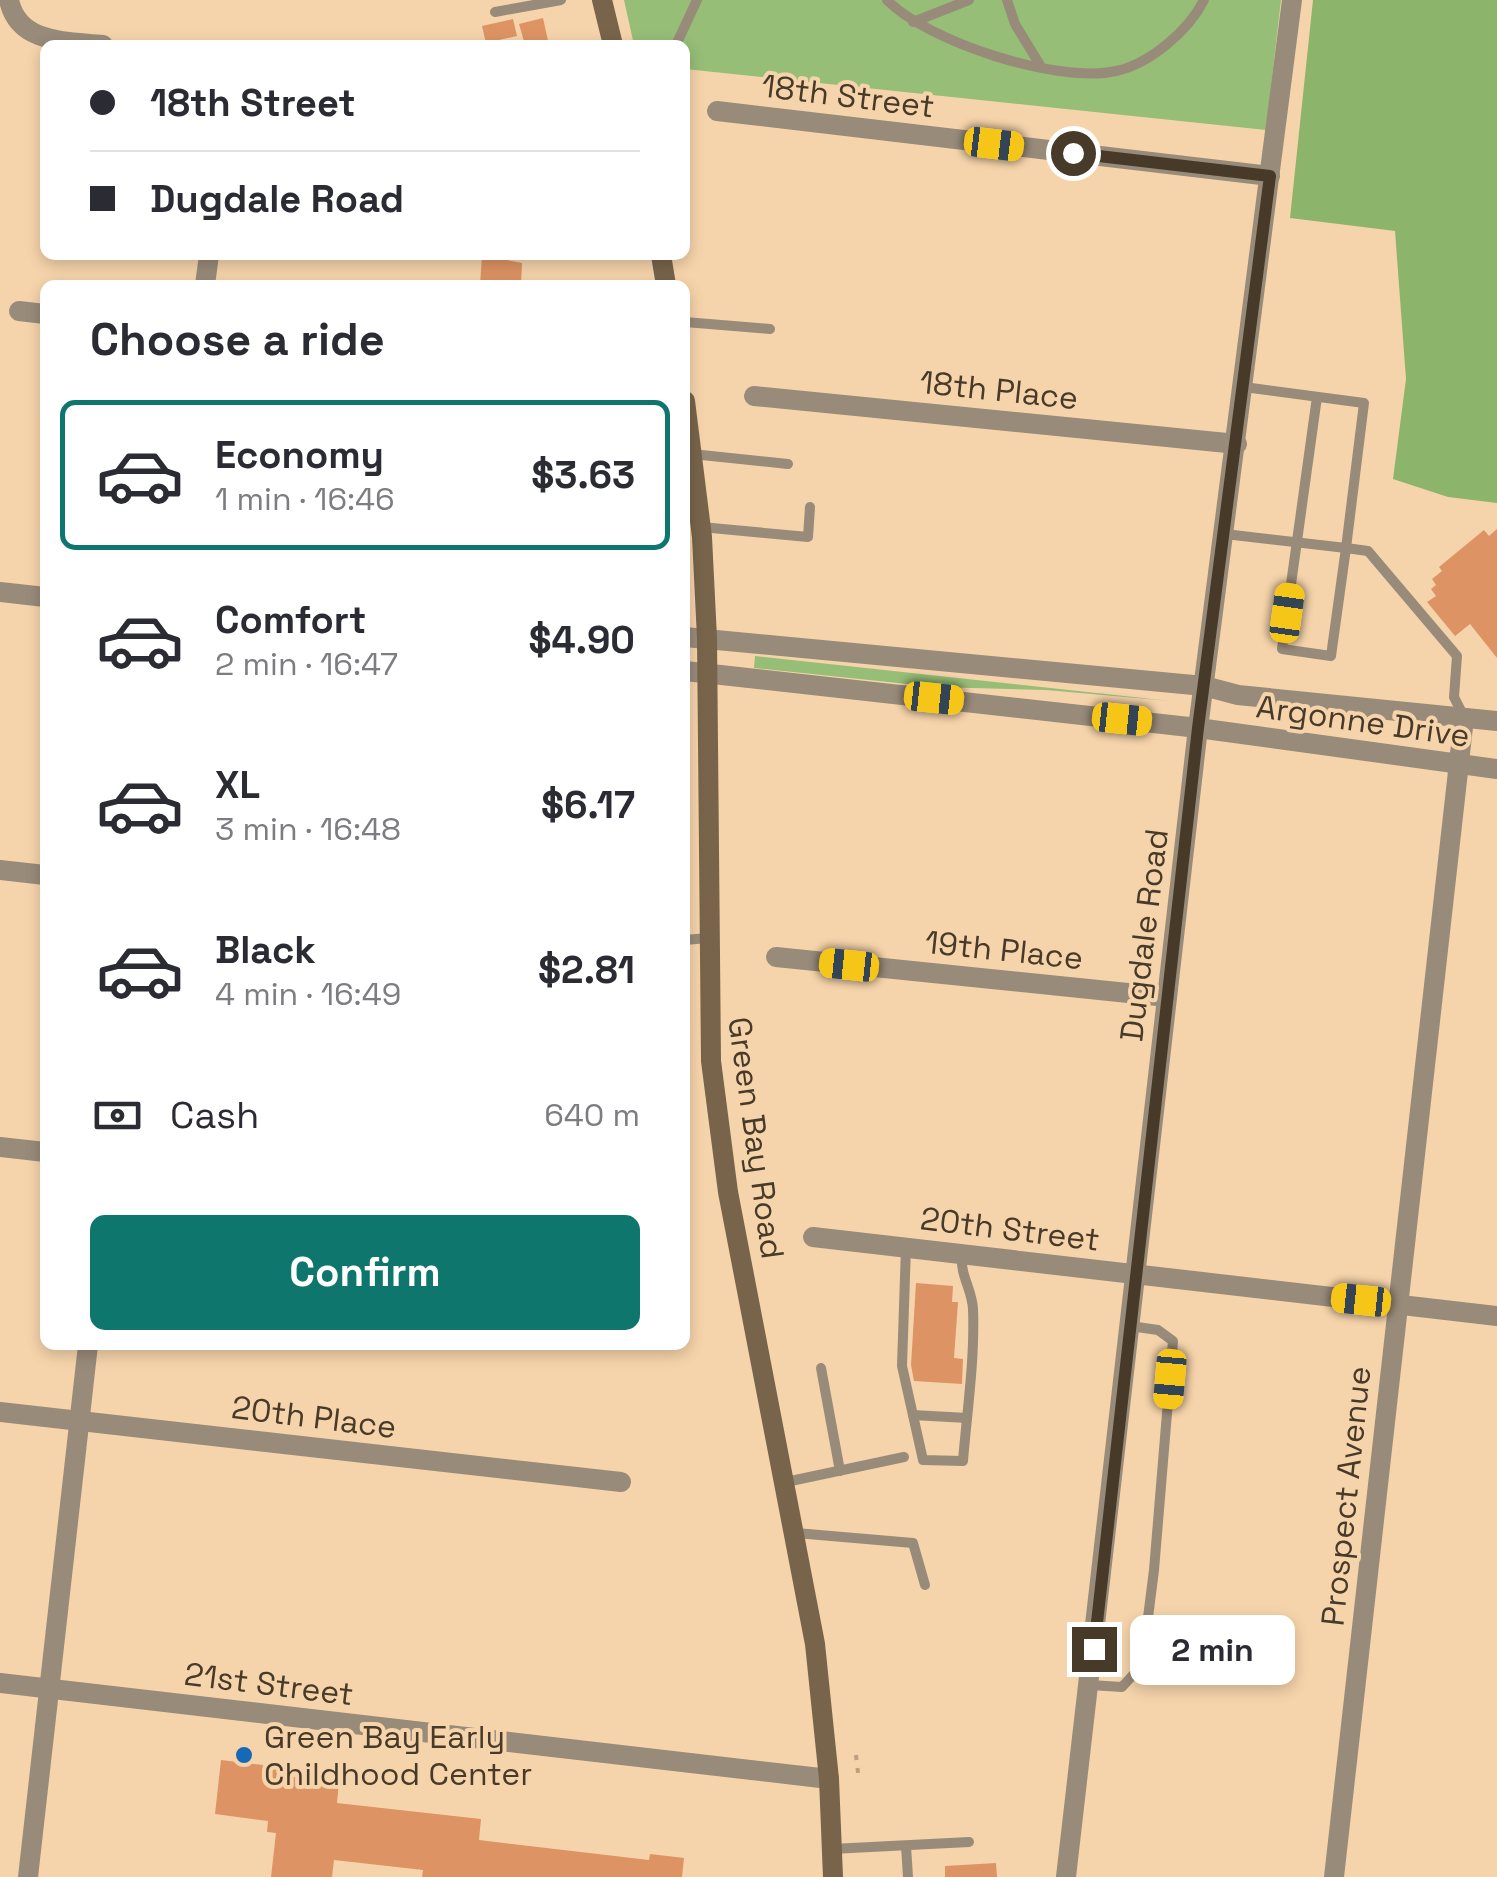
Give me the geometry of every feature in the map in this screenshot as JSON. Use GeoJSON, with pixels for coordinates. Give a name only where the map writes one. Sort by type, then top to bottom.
{"type":"FeatureCollection","features":[{"type":"Feature","properties":{"kind":"main road"},"geometry":{"type":"LineString","coordinates":[[602,0],[612,40]]}},
{"type":"Feature","properties":{"kind":"main road","name":"Green Bay Road"},"geometry":{"type":"LineString","coordinates":[[690,439],[707,638],[708,1026],[720,1150],[796,1533],[814,1644],[829,1780],[833,1877]]}},
{"type":"Feature","properties":{"kind":"street"},"geometry":{"type":"LineString","coordinates":[[9,0],[19,25],[40,37],[64,40]]}},
{"type":"Feature","properties":{"kind":"street","name":"Dugdale Road"},"geometry":{"type":"LineString","coordinates":[[1066,1877],[1198,728],[1292,0]]}},
{"type":"Feature","properties":{"kind":"street","name":"18th Street"},"geometry":{"type":"LineString","coordinates":[[718,111],[1270,176]]}},
{"type":"Feature","properties":{"kind":"street"},"geometry":{"type":"LineString","coordinates":[[19,311],[40,313]]}},
{"type":"Feature","properties":{"kind":"street","name":"18th Place"},"geometry":{"type":"LineString","coordinates":[[754,396],[1237,444]]}},
{"type":"Feature","properties":{"kind":"street"},"geometry":{"type":"LineString","coordinates":[[0,592],[40,596]]}},
{"type":"Feature","properties":{"kind":"street","name":"Argonne Drive"},"geometry":{"type":"LineString","coordinates":[[690,636],[1204,686],[1238,696],[1497,721]]}},
{"type":"Feature","properties":{"kind":"street","name":"Argonne Drive"},"geometry":{"type":"LineString","coordinates":[[690,672],[1198,728],[1497,769]]}},
{"type":"Feature","properties":{"kind":"street","name":"Prospect Avenue"},"geometry":{"type":"LineString","coordinates":[[1334,1877],[1464,718]]}},
{"type":"Feature","properties":{"kind":"street"},"geometry":{"type":"LineString","coordinates":[[0,870],[40,875]]}},
{"type":"Feature","properties":{"kind":"street","name":"19th Place"},"geometry":{"type":"LineString","coordinates":[[776,958],[1167,997]]}},
{"type":"Feature","properties":{"kind":"street"},"geometry":{"type":"LineString","coordinates":[[0,1147],[40,1151]]}},
{"type":"Feature","properties":{"kind":"street","name":"20th Street"},"geometry":{"type":"LineString","coordinates":[[813,1236],[1497,1316]]}},
{"type":"Feature","properties":{"kind":"street"},"geometry":{"type":"LineString","coordinates":[[28,1877],[87,1350]]}},
{"type":"Feature","properties":{"kind":"street","name":"20th Place"},"geometry":{"type":"LineString","coordinates":[[0,1412],[621,1482]]}},
{"type":"Feature","properties":{"kind":"street","name":"21st Street"},"geometry":{"type":"LineString","coordinates":[[0,1683],[829,1780]]}},
{"type":"Feature","properties":{"kind":"lane"},"geometry":{"type":"LineString","coordinates":[[495,12],[561,0]]}},
{"type":"Feature","properties":{"kind":"lane"},"geometry":{"type":"LineString","coordinates":[[678,40],[697,0]]}},
{"type":"Feature","properties":{"kind":"lane"},"geometry":{"type":"LineString","coordinates":[[887,0],[913,22],[973,48],[1096,74],[1138,63],[1184,27],[1204,0]]}},
{"type":"Feature","properties":{"kind":"lane"},"geometry":{"type":"LineString","coordinates":[[913,22],[969,0]]}},
{"type":"Feature","properties":{"kind":"lane"},"geometry":{"type":"LineString","coordinates":[[1008,0],[1040,65]]}},
{"type":"Feature","properties":{"kind":"lane"},"geometry":{"type":"LineString","coordinates":[[690,322],[770,329]]}},
{"type":"Feature","properties":{"kind":"lane"},"geometry":{"type":"LineString","coordinates":[[1244,388],[1317,397],[1364,403],[1330,656],[1282,649],[1317,397]]}},
{"type":"Feature","properties":{"kind":"lane"},"geometry":{"type":"LineString","coordinates":[[692,454],[788,464]]}},
{"type":"Feature","properties":{"kind":"lane"},"geometry":{"type":"LineString","coordinates":[[700,527],[808,537],[810,507]]}},
{"type":"Feature","properties":{"kind":"lane"},"geometry":{"type":"LineString","coordinates":[[1224,534],[1368,552],[1457,656],[1454,697],[1464,718]]}},
{"type":"Feature","properties":{"kind":"lane"},"geometry":{"type":"LineString","coordinates":[[690,940],[708,938]]}},
{"type":"Feature","properties":{"kind":"lane"},"geometry":{"type":"LineString","coordinates":[[906,1247],[902,1366],[923,1460],[963,1462],[974,1337],[973,1301],[962,1280],[962,1254]]}},
{"type":"Feature","properties":{"kind":"lane"},"geometry":{"type":"LineString","coordinates":[[1090,1684],[1122,1687],[1142,1665],[1154,1570],[1173,1341],[1158,1330],[1130,1326]]}},
{"type":"Feature","properties":{"kind":"lane"},"geometry":{"type":"LineString","coordinates":[[820,1368],[840,1470]]}},
{"type":"Feature","properties":{"kind":"lane"},"geometry":{"type":"LineString","coordinates":[[913,1415],[967,1418]]}},
{"type":"Feature","properties":{"kind":"lane"},"geometry":{"type":"LineString","coordinates":[[786,1482],[904,1457]]}},
{"type":"Feature","properties":{"kind":"lane"},"geometry":{"type":"LineString","coordinates":[[796,1533],[913,1543],[925,1585]]}},
{"type":"Feature","properties":{"kind":"lane"},"geometry":{"type":"LineString","coordinates":[[832,1849],[969,1842]]}},
{"type":"Feature","properties":{"kind":"lane"},"geometry":{"type":"LineString","coordinates":[[906,1846],[908,1877]]}},
{"type":"Feature","properties":{"kind":"path"},"geometry":{"type":"LineString","coordinates":[[856,1755],[858,1773]]}},
{"type":"Feature","properties":{"kind":"green space"},"geometry":{"type":"Polygon","coordinates":[[[624,0],[1281,0],[1266,130],[690,70],[690,40],[633,40],[624,0]]]}},
{"type":"Feature","properties":{"kind":"green space"},"geometry":{"type":"Polygon","coordinates":[[[1313,0],[1497,0],[1497,503],[1448,497],[1393,479],[1406,379],[1395,231],[1290,218],[1313,0]]]}},
{"type":"Feature","properties":{"kind":"green space"},"geometry":{"type":"Polygon","coordinates":[[[755,656],[1170,701],[1046,690],[936,687],[754,668],[755,656]]]}},
{"type":"Feature","properties":{"kind":"building"},"geometry":{"type":"Polygon","coordinates":[[[543,18],[548,40],[524,40],[519,24],[543,18]]]}},
{"type":"Feature","properties":{"kind":"building"},"geometry":{"type":"Polygon","coordinates":[[[513,19],[517,36],[485,40],[482,26],[513,19]]]}},
{"type":"Feature","properties":{"kind":"building"},"geometry":{"type":"Polygon","coordinates":[[[482,260],[522,263],[521,280],[480,280],[482,260]]]}},
{"type":"Feature","properties":{"kind":"building"},"geometry":{"type":"Polygon","coordinates":[[[1497,529],[1497,658],[1470,624],[1455,636],[1427,602],[1436,596],[1431,589],[1436,585],[1432,579],[1442,571],[1439,567],[1484,530],[1489,536],[1497,529]]]}},
{"type":"Feature","properties":{"kind":"building"},"geometry":{"type":"Polygon","coordinates":[[[916,1283],[953,1286],[952,1302],[958,1302],[954,1358],[963,1359],[962,1384],[914,1381],[911,1365],[916,1283]]]}},
{"type":"Feature","properties":{"kind":"building"},"geometry":{"type":"Polygon","coordinates":[[[221,1760],[288,1768],[287,1776],[339,1782],[337,1803],[481,1819],[479,1840],[649,1860],[650,1854],[684,1858],[682,1877],[422,1877],[423,1870],[334,1860],[332,1877],[271,1877],[276,1833],[267,1832],[268,1821],[215,1814],[221,1760]]]}},
{"type":"Feature","properties":{"kind":"building"},"geometry":{"type":"Polygon","coordinates":[[[996,1863],[997,1877],[945,1877],[945,1866],[996,1863]]]}},
{"type":"Feature","properties":{"kind":"place","name":"Green Bay Early Childhood Center"},"geometry":{"type":"Point","coordinates":[244,1755]}},
{"type":"Feature","properties":{"kind":"route"},"geometry":{"type":"LineString","coordinates":[[1073,153],[1270,176],[1198,728],[1094,1649]]}}]}
